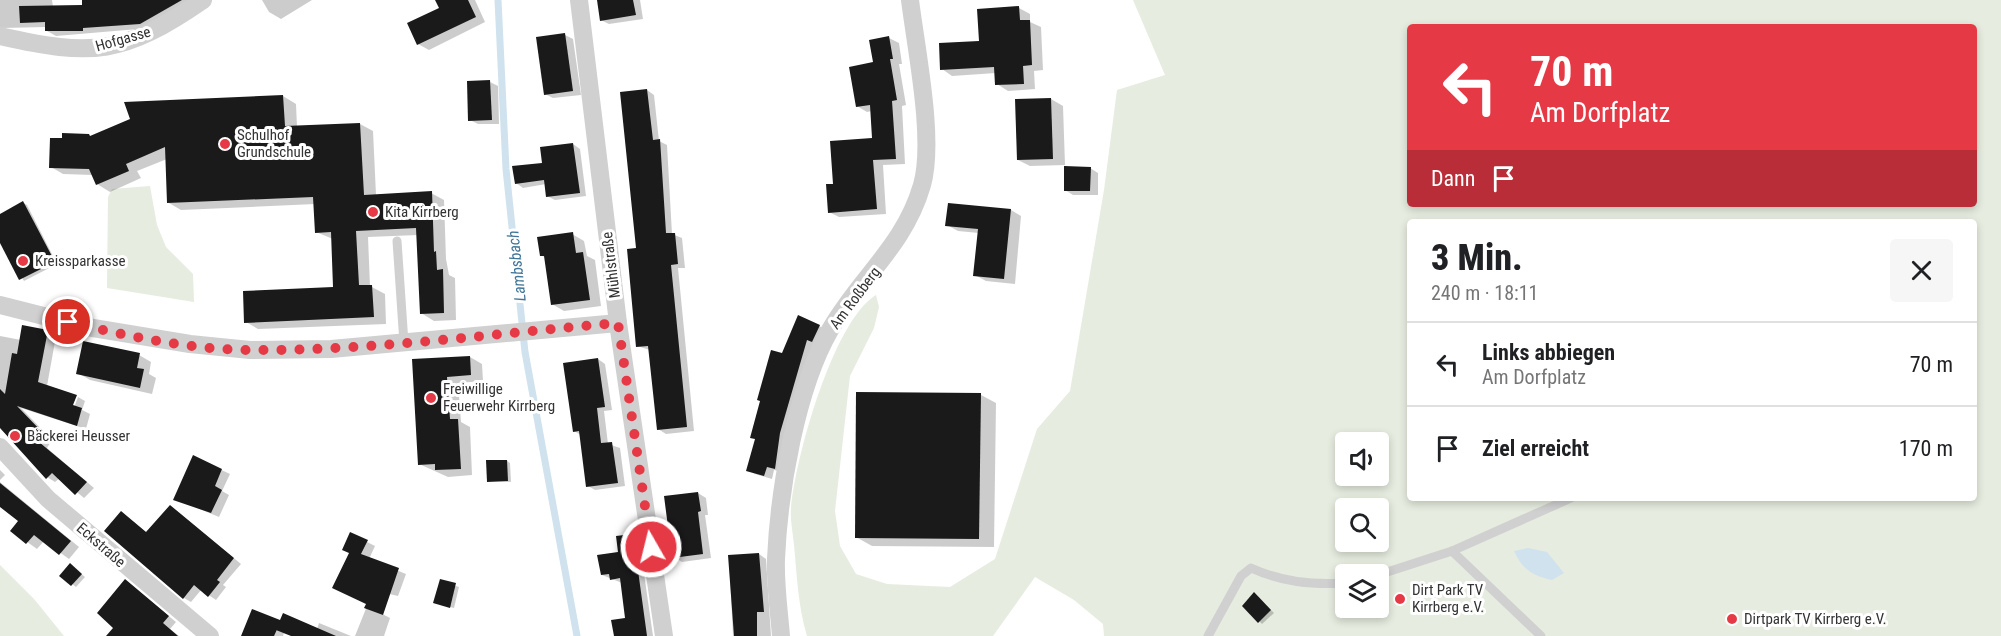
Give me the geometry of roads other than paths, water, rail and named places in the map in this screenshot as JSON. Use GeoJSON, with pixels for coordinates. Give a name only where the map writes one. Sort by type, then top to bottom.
{"type":"FeatureCollection","features":[{"type":"Feature","properties":{"kind":"street","name":"Hofgasse"},"geometry":{"type":"LineString","coordinates":[[0,36],[80,50],[105,48],[141,38],[167,25],[203,0]]}},
{"type":"Feature","properties":{"kind":"street","name":"Mühlstraße"},"geometry":{"type":"LineString","coordinates":[[579,0],[618,323],[664,636]]}},
{"type":"Feature","properties":{"kind":"street","name":"Am Roßberg"},"geometry":{"type":"LineString","coordinates":[[781,636],[776,562],[779,521],[801,407],[829,331],[889,253],[910,218],[922,184],[927,154],[910,0]]}},
{"type":"Feature","properties":{"kind":"street"},"geometry":{"type":"LineString","coordinates":[[0,305],[87,327],[224,348],[331,349],[618,323]]}},
{"type":"Feature","properties":{"kind":"street","name":"Eckstraße"},"geometry":{"type":"LineString","coordinates":[[0,447],[48,499],[210,636]]}},
{"type":"Feature","properties":{"kind":"lane"},"geometry":{"type":"LineString","coordinates":[[397,241],[404,343]]}},
{"type":"Feature","properties":{"kind":"lane"},"geometry":{"type":"LineString","coordinates":[[1389,570],[1452,550],[1564,501]]}},
{"type":"Feature","properties":{"kind":"lane"},"geometry":{"type":"LineString","coordinates":[[1452,550],[1541,636]]}},
{"type":"Feature","properties":{"kind":"lane"},"geometry":{"type":"LineString","coordinates":[[1208,636],[1241,576],[1251,568],[1284,580],[1313,585],[1335,584]]}},
{"type":"Feature","properties":{"kind":"water"},"geometry":{"type":"Polygon","coordinates":[[[1528,548],[1547,552],[1564,573],[1552,580],[1529,571],[1514,551],[1528,548]]]}},
{"type":"Feature","properties":{"kind":"waterway","name":"Lambsbach"},"geometry":{"type":"LineString","coordinates":[[498,0],[506,169],[525,352],[577,636]]}},
{"type":"Feature","properties":{"kind":"place","name":"Schulhof Grundschule"},"geometry":{"type":"Point","coordinates":[225,144]}},
{"type":"Feature","properties":{"kind":"place","name":"Kita Kirrberg"},"geometry":{"type":"Point","coordinates":[373,212]}},
{"type":"Feature","properties":{"kind":"place","name":"Kreissparkasse"},"geometry":{"type":"Point","coordinates":[23,261]}},
{"type":"Feature","properties":{"kind":"place","name":"Freiwillige Feuerwehr Kirrberg"},"geometry":{"type":"Point","coordinates":[431,398]}},
{"type":"Feature","properties":{"kind":"place","name":"Bäckerei Heusser"},"geometry":{"type":"Point","coordinates":[15,436]}},
{"type":"Feature","properties":{"kind":"place","name":"Dirt Park TV Kirrberg e.V."},"geometry":{"type":"Point","coordinates":[1400,599]}},
{"type":"Feature","properties":{"kind":"place","name":"Dirtpark TV Kirrberg e.V."},"geometry":{"type":"Point","coordinates":[1732,619]}}]}
